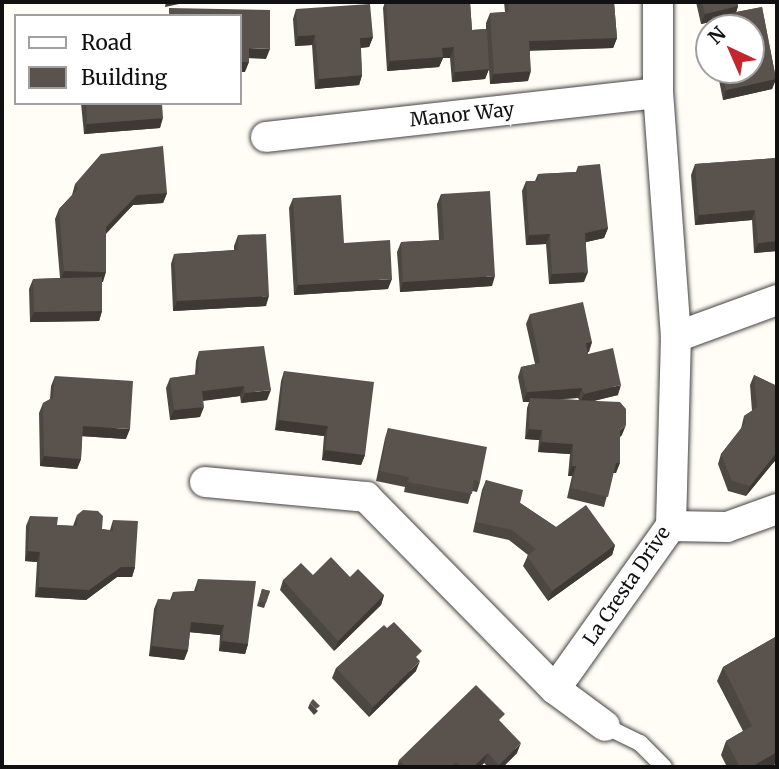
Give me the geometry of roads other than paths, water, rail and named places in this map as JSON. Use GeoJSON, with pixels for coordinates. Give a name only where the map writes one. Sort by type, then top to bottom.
{"type":"FeatureCollection","features":[{"type":"Feature","properties":{"kind":"street","name":"La Cresta Drive"},"geometry":{"type":"LineString","coordinates":[[555,689],[671,526],[676,337],[658,93],[658,2]]}},
{"type":"Feature","properties":{"kind":"street","name":"Manor Way"},"geometry":{"type":"LineString","coordinates":[[266,137],[658,93]]}},
{"type":"Feature","properties":{"kind":"street"},"geometry":{"type":"LineString","coordinates":[[676,337],[777,300]]}},
{"type":"Feature","properties":{"kind":"street"},"geometry":{"type":"LineString","coordinates":[[205,482],[366,497],[555,689],[605,726]]}},
{"type":"Feature","properties":{"kind":"street"},"geometry":{"type":"LineString","coordinates":[[671,526],[727,527],[777,509]]}},
{"type":"Feature","properties":{"kind":"lane"},"geometry":{"type":"LineString","coordinates":[[605,726],[640,743],[664,767]]}}]}
